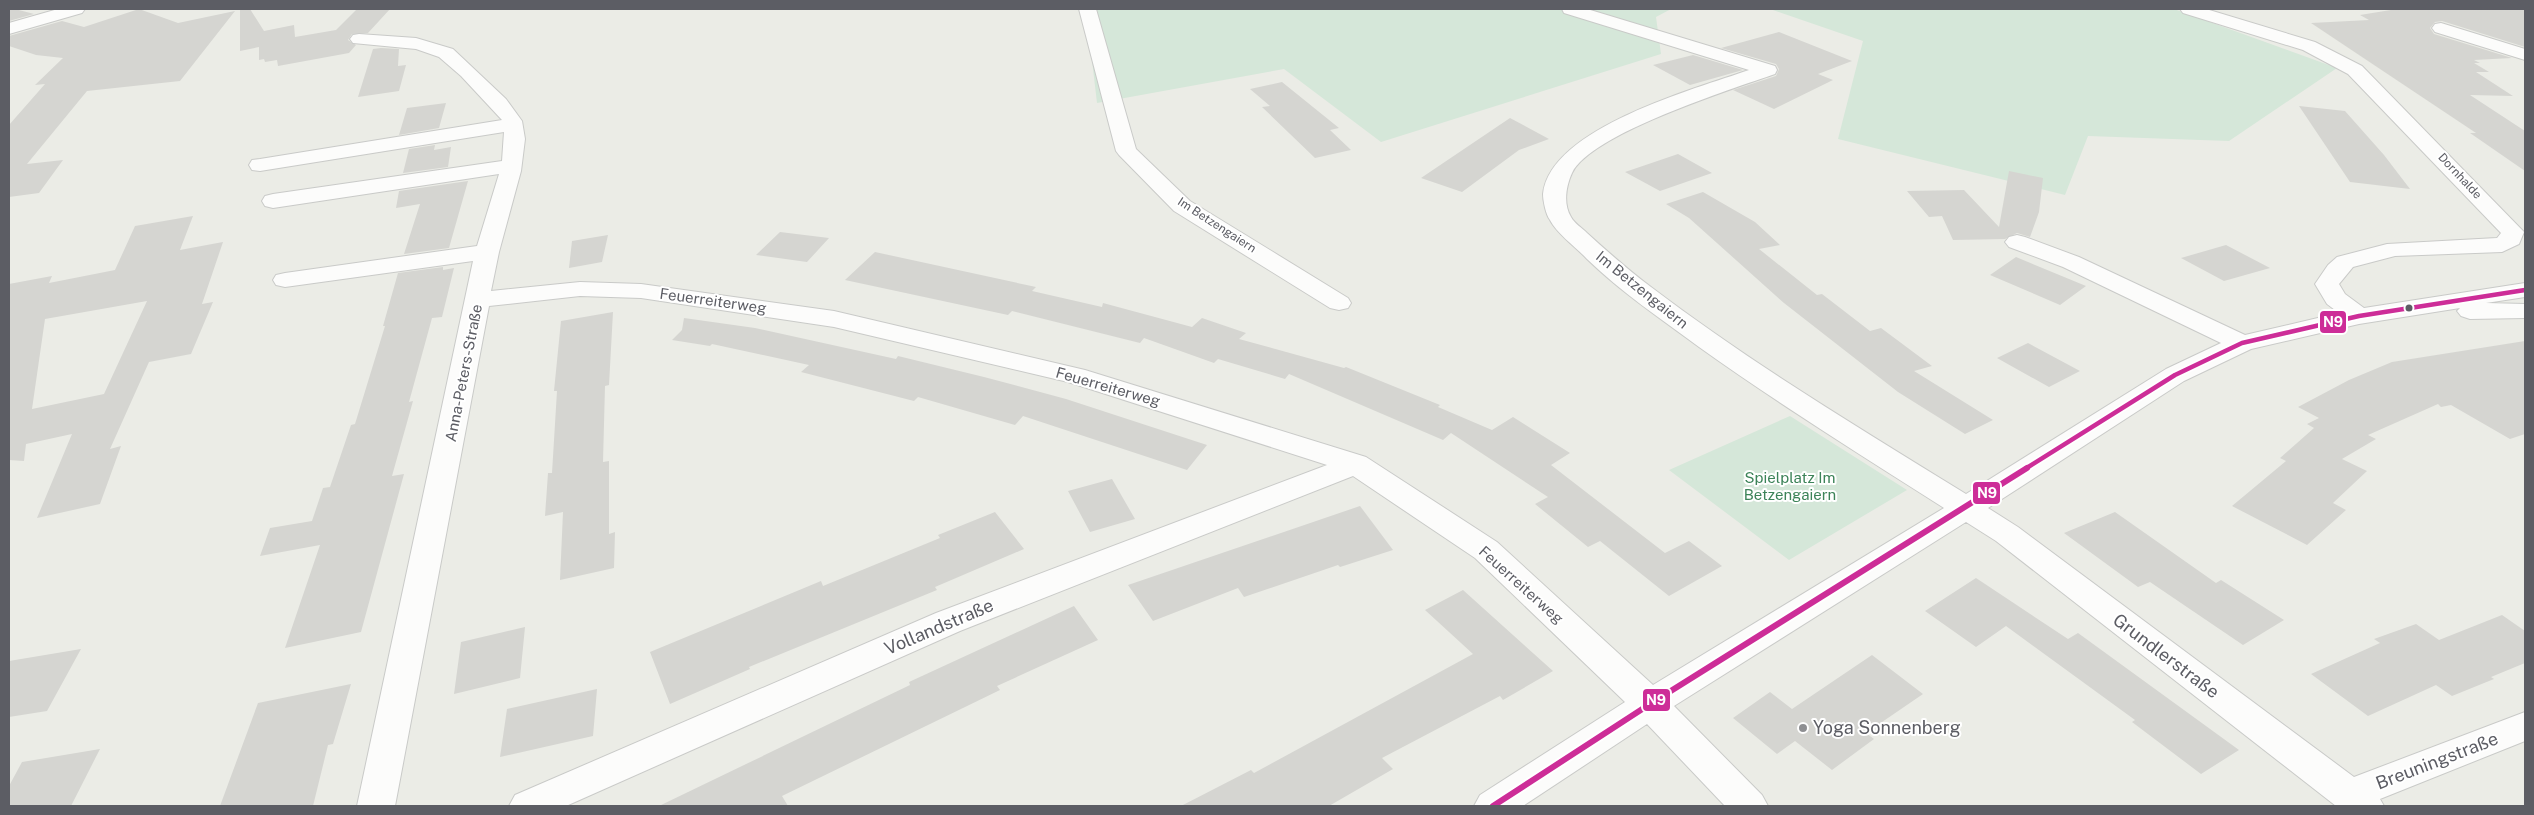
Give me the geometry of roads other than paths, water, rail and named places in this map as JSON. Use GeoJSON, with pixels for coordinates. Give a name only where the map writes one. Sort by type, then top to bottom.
{"type":"FeatureCollection","features":[{"type":"Feature","properties":{"kind":"street"},"geometry":{"type":"LineString","coordinates":[[9,29],[76,9]]}},
{"type":"Feature","properties":{"kind":"street","name":"Im Betzengaiern"},"geometry":{"type":"LineString","coordinates":[[1087,9],[1126,151],[1182,206],[1340,303]]}},
{"type":"Feature","properties":{"kind":"street","name":"Im Betzengaiern"},"geometry":{"type":"LineString","coordinates":[[1570,9],[1768,70],[1676,102],[1613,130],[1578,152],[1562,170],[1554,194],[1560,219],[1615,272],[1773,387],[1966,508]]}},
{"type":"Feature","properties":{"kind":"street","name":"Dornhalde"},"geometry":{"type":"LineString","coordinates":[[2189,9],[2309,46],[2355,70],[2457,172],[2513,232],[2511,239],[2502,245],[2395,249],[2345,262],[2336,270],[2327,284],[2336,299],[2359,316]]}},
{"type":"Feature","properties":{"kind":"street"},"geometry":{"type":"LineString","coordinates":[[2441,28],[2525,55]]}},
{"type":"Feature","properties":{"kind":"street"},"geometry":{"type":"LineString","coordinates":[[260,165],[514,124],[493,97],[446,53],[433,48],[410,44],[359,39]]}},
{"type":"Feature","properties":{"kind":"street","name":"Anna-Peters-Straße"},"geometry":{"type":"LineString","coordinates":[[376,806],[487,252],[511,166],[514,148],[514,124]]}},
{"type":"Feature","properties":{"kind":"street"},"geometry":{"type":"LineString","coordinates":[[273,201],[511,166]]}},
{"type":"Feature","properties":{"kind":"street"},"geometry":{"type":"LineString","coordinates":[[2017,242],[2071,262],[2242,343]]}},
{"type":"Feature","properties":{"kind":"street"},"geometry":{"type":"LineString","coordinates":[[285,280],[487,252]]}},
{"type":"Feature","properties":{"kind":"street","name":"Feuerreiterweg"},"geometry":{"type":"LineString","coordinates":[[478,300],[580,289],[641,291],[834,320],[1076,376],[1356,464],[1486,550],[1650,704],[1749,806]]}},
{"type":"Feature","properties":{"kind":"street"},"geometry":{"type":"LineString","coordinates":[[1493,806],[1650,704],[1966,508],[2175,375],[2242,343],[2359,316],[2525,290]]}},
{"type":"Feature","properties":{"kind":"street"},"geometry":{"type":"LineString","coordinates":[[2402,308],[2496,312],[2525,311]]}},
{"type":"Feature","properties":{"kind":"street"},"geometry":{"type":"LineString","coordinates":[[2496,312],[2525,318]]}},
{"type":"Feature","properties":{"kind":"street","name":"Vollandstraße"},"geometry":{"type":"LineString","coordinates":[[528,806],[948,622],[1356,464]]}},
{"type":"Feature","properties":{"kind":"street","name":"Grundlerstraße"},"geometry":{"type":"LineString","coordinates":[[1966,508],[2007,534],[2357,801]]}},
{"type":"Feature","properties":{"kind":"street","name":"Breuningstraße"},"geometry":{"type":"LineString","coordinates":[[2357,801],[2525,726]]}},
{"type":"Feature","properties":{"kind":"place","name":"Yoga Sonnenberg"},"geometry":{"type":"Point","coordinates":[1803,728]}},
{"type":"Feature","properties":{"kind":"park label","name":"Spielplatz Im Betzengaiern"},"geometry":{"type":"Point","coordinates":[1790,486]}}]}
